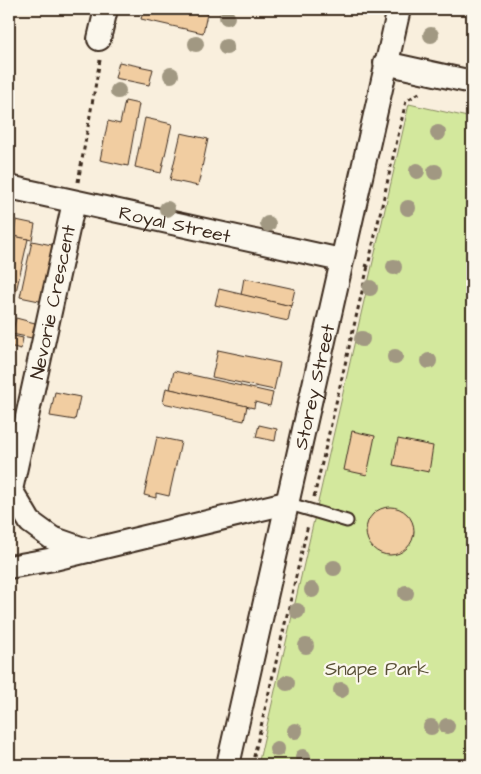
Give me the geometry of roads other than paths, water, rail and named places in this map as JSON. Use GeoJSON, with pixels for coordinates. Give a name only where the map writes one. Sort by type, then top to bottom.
{"type":"FeatureCollection","features":[{"type":"Feature","properties":{"kind":"street"},"geometry":{"type":"LineString","coordinates":[[100,37],[106,9]]}},
{"type":"Feature","properties":{"kind":"street","name":"Storey Street"},"geometry":{"type":"LineString","coordinates":[[228,765],[385,63],[399,9]]}},
{"type":"Feature","properties":{"kind":"street"},"geometry":{"type":"LineString","coordinates":[[385,63],[472,82]]}},
{"type":"Feature","properties":{"kind":"street","name":"Royal Street"},"geometry":{"type":"LineString","coordinates":[[9,187],[341,260]]}},
{"type":"Feature","properties":{"kind":"street","name":"Nevorie Crescent"},"geometry":{"type":"LineString","coordinates":[[74,202],[10,496],[30,522],[52,538],[89,551]]}},
{"type":"Feature","properties":{"kind":"street"},"geometry":{"type":"LineString","coordinates":[[9,566],[89,551],[286,503]]}},
{"type":"Feature","properties":{"kind":"lane"},"geometry":{"type":"LineString","coordinates":[[286,503],[347,521]]}},
{"type":"Feature","properties":{"kind":"park label","name":"Snape Park"},"geometry":{"type":"Point","coordinates":[377,668]}}]}
